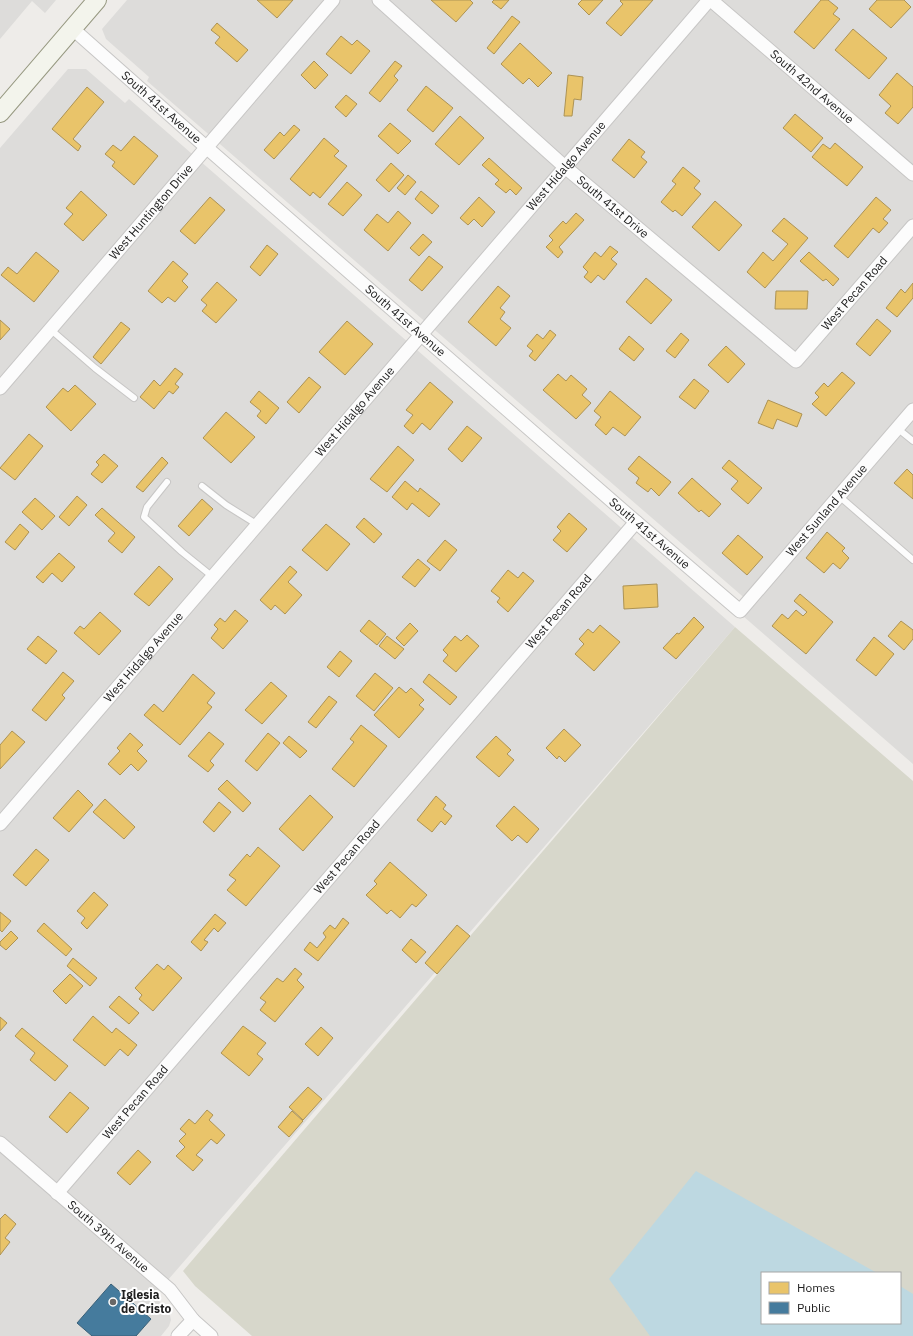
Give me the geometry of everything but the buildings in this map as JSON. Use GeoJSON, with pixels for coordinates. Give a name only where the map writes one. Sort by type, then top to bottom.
{"type":"FeatureCollection","features":[{"type":"Feature","properties":{"kind":"main road"},"geometry":{"type":"LineString","coordinates":[[0,113],[97,0]]}},
{"type":"Feature","properties":{"kind":"street","name":"West Huntington Drive"},"geometry":{"type":"LineString","coordinates":[[0,388],[333,0]]}},
{"type":"Feature","properties":{"kind":"street","name":"South 41st Drive"},"geometry":{"type":"LineString","coordinates":[[379,0],[565,167],[796,361]]}},
{"type":"Feature","properties":{"kind":"street","name":"West Hidalgo Avenue"},"geometry":{"type":"LineString","coordinates":[[0,824],[710,0]]}},
{"type":"Feature","properties":{"kind":"street","name":"South 42nd Avenue"},"geometry":{"type":"LineString","coordinates":[[710,0],[913,174]]}},
{"type":"Feature","properties":{"kind":"street","name":"South 41st Avenue"},"geometry":{"type":"LineString","coordinates":[[73,29],[636,522],[740,610]]}},
{"type":"Feature","properties":{"kind":"street","name":"West Pecan Road"},"geometry":{"type":"LineString","coordinates":[[796,361],[913,226]]}},
{"type":"Feature","properties":{"kind":"street","name":"West Sunland Avenue"},"geometry":{"type":"LineString","coordinates":[[740,610],[913,410]]}},
{"type":"Feature","properties":{"kind":"street","name":"West Pecan Road"},"geometry":{"type":"LineString","coordinates":[[57,1193],[636,522]]}},
{"type":"Feature","properties":{"kind":"street","name":"South 39th Avenue"},"geometry":{"type":"LineString","coordinates":[[0,1143],[170,1290],[193,1320],[211,1336]]}},
{"type":"Feature","properties":{"kind":"street"},"geometry":{"type":"LineString","coordinates":[[178,1336],[193,1320]]}},
{"type":"Feature","properties":{"kind":"lane"},"geometry":{"type":"LineString","coordinates":[[50,329],[95,368],[134,398]]}},
{"type":"Feature","properties":{"kind":"lane"},"geometry":{"type":"LineString","coordinates":[[897,428],[913,442]]}},
{"type":"Feature","properties":{"kind":"lane"},"geometry":{"type":"LineString","coordinates":[[167,482],[147,507],[144,517],[182,552],[213,577]]}},
{"type":"Feature","properties":{"kind":"lane"},"geometry":{"type":"LineString","coordinates":[[202,486],[226,506],[258,525]]}},
{"type":"Feature","properties":{"kind":"lane"},"geometry":{"type":"LineString","coordinates":[[839,496],[913,560]]}},
{"type":"Feature","properties":{"kind":"shaded area"},"geometry":{"type":"Polygon","coordinates":[[[0,0],[56,0],[45,13],[32,1],[0,39],[0,0]]]}},
{"type":"Feature","properties":{"kind":"shaded area"},"geometry":{"type":"Polygon","coordinates":[[[127,0],[913,0],[913,764],[743,616],[748,601],[147,81],[149,77],[106,39],[102,29],[127,0]]]}},
{"type":"Feature","properties":{"kind":"shaded area"},"geometry":{"type":"Polygon","coordinates":[[[68,69],[86,69],[125,103],[129,99],[735,627],[154,1296],[169,1311],[171,1320],[169,1326],[161,1336],[0,1336],[0,148],[68,69]]]}},
{"type":"Feature","properties":{"kind":"shaded area"},"geometry":{"type":"Polygon","coordinates":[[[735,627],[913,781],[913,1336],[252,1336],[195,1286],[183,1271],[735,627]]]}},
{"type":"Feature","properties":{"kind":"water"},"geometry":{"type":"Polygon","coordinates":[[[696,1171],[875,1272],[761,1272],[761,1324],[901,1324],[901,1287],[913,1294],[913,1336],[650,1336],[609,1279],[696,1171]]]}},
{"type":"Feature","properties":{"kind":"place","name":"Iglesia de Cristo"},"geometry":{"type":"Point","coordinates":[113,1302]}}]}
